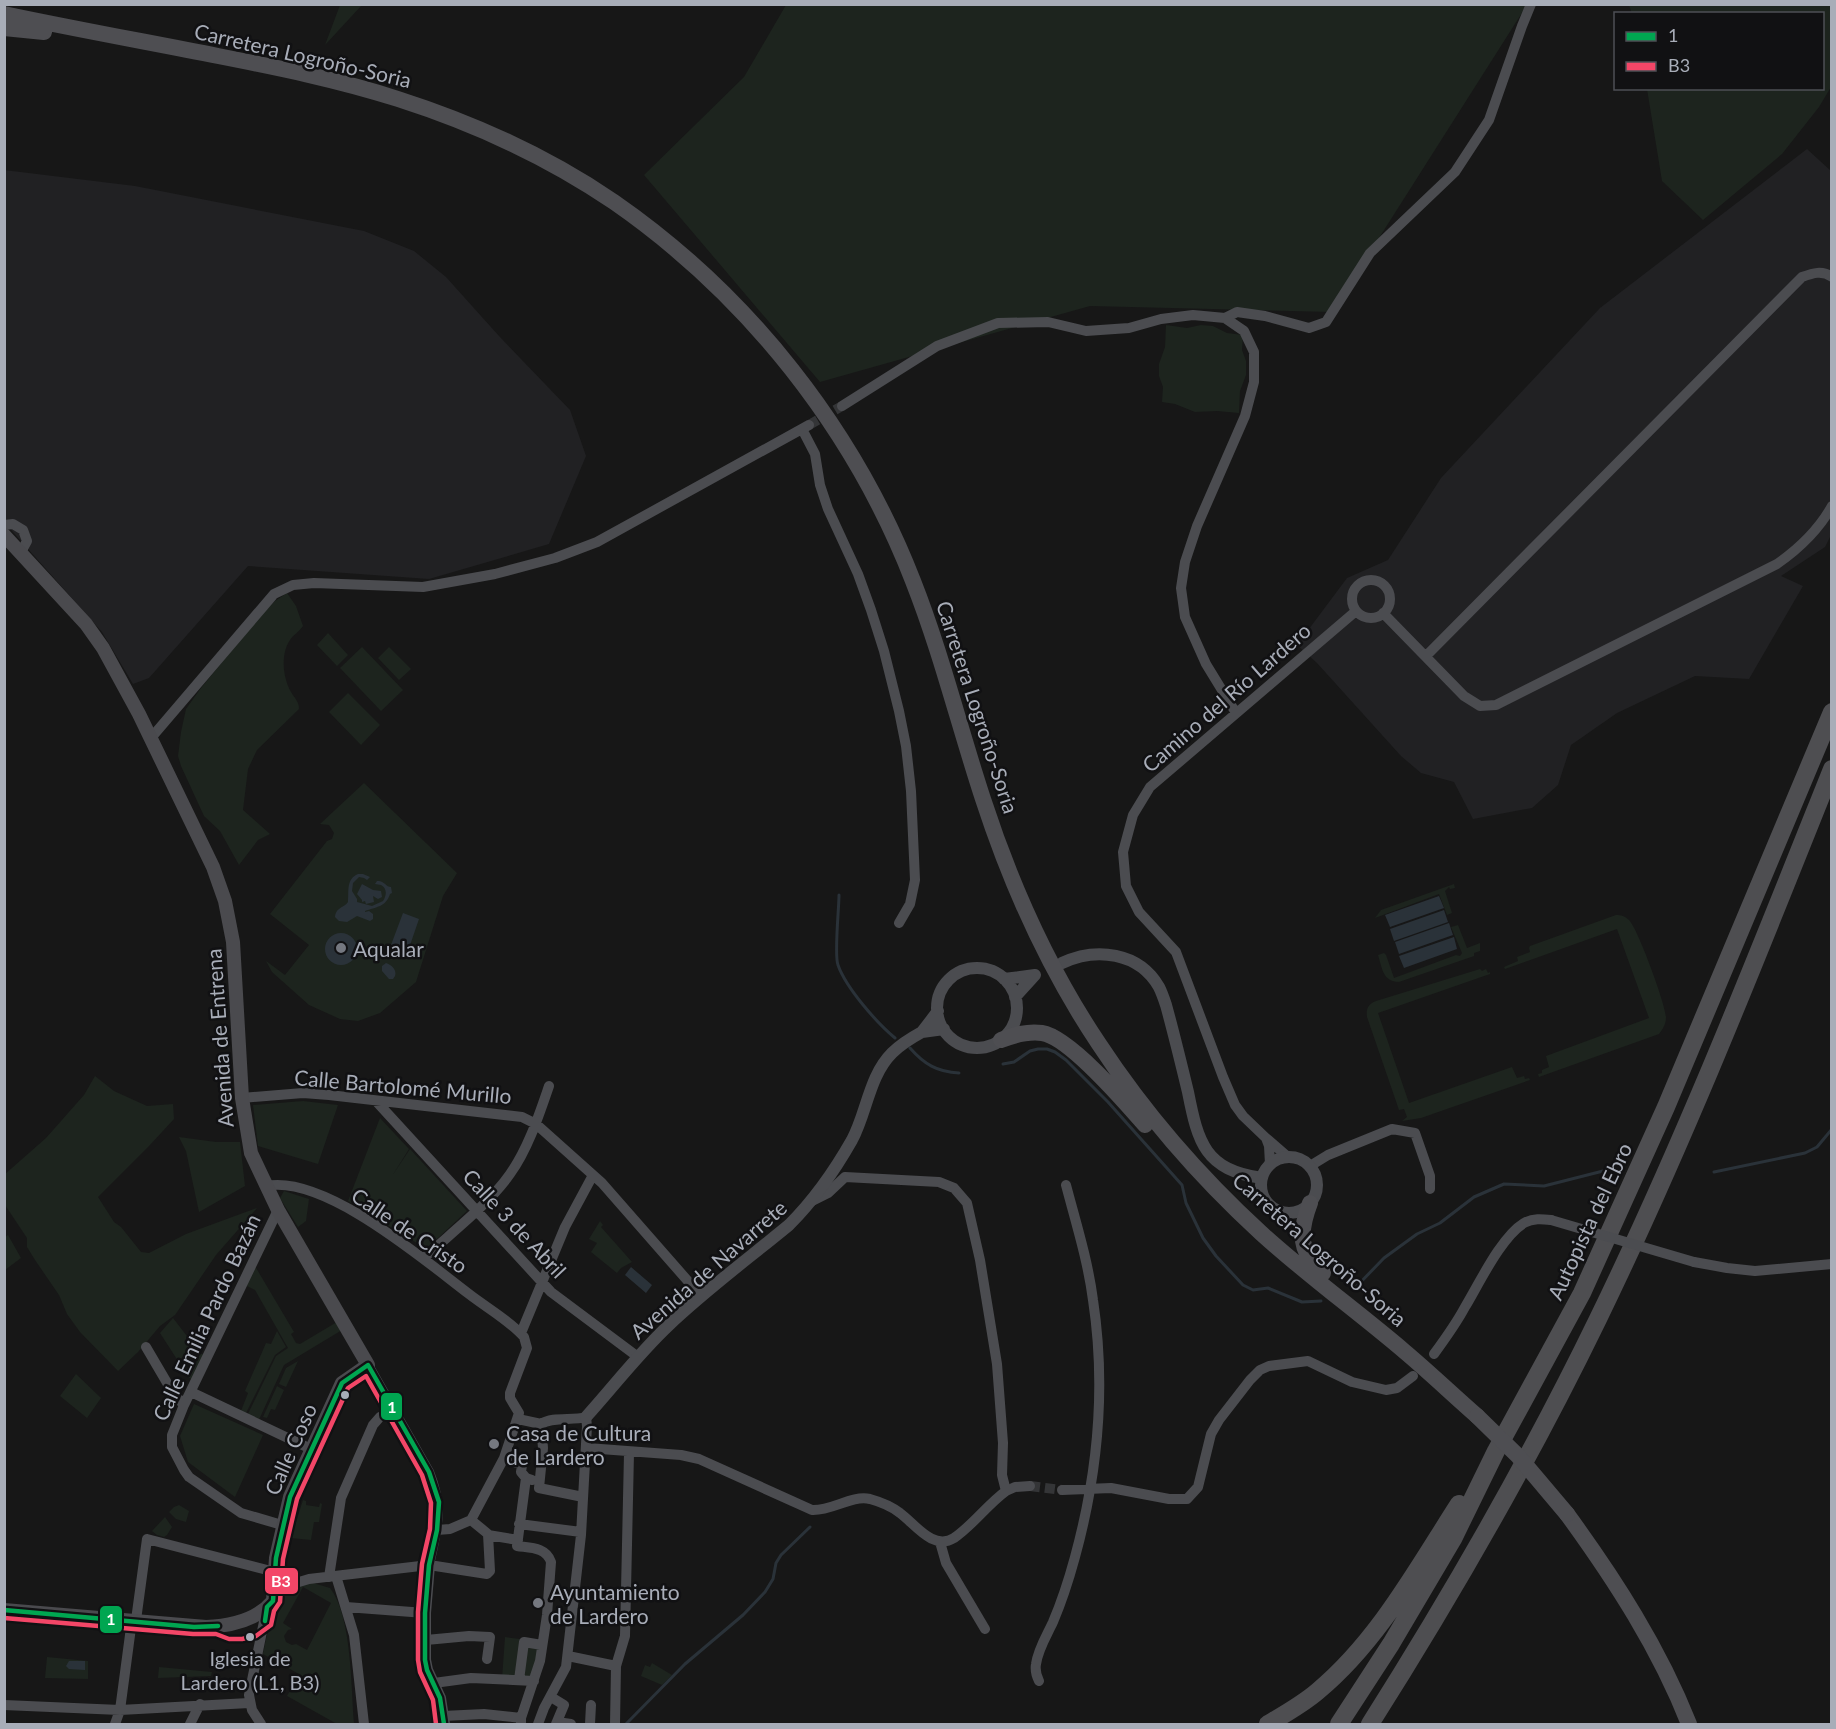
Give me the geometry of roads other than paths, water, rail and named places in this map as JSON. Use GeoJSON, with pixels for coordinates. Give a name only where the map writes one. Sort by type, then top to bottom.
{"type":"FeatureCollection","features":[{"type":"Feature","properties":{"kind":"highway","name":"Carretera Logroño-Soria"},"geometry":{"type":"LineString","coordinates":[[7,18],[83,37],[141,41],[301,73],[364,88],[434,111],[503,140],[594,189],[632,215],[708,279],[753,324],[800,380],[831,424],[870,488],[885,518],[913,580],[999,847],[1026,912],[1059,978],[1096,1041],[1158,1125],[1203,1176],[1262,1234],[1406,1352],[1518,1456],[1567,1514],[1605,1567],[1647,1635],[1678,1697],[1689,1725]]}},
{"type":"Feature","properties":{"kind":"highway","name":"Autopista del Ebro"},"geometry":{"type":"LineString","coordinates":[[1339,1725],[1453,1539],[1496,1451],[1582,1293],[1638,1172],[1832,712]]}},
{"type":"Feature","properties":{"kind":"highway"},"geometry":{"type":"LineString","coordinates":[[1370,1725],[1484,1535],[1548,1418],[1628,1256],[1732,1019],[1832,769]]}},
{"type":"Feature","properties":{"kind":"highway"},"geometry":{"type":"LineString","coordinates":[[1001,1040],[1028,1032],[1056,1037],[1124,1100],[1204,1190],[1229,1212],[1262,1234]]}},
{"type":"Feature","properties":{"kind":"highway"},"geometry":{"type":"LineString","coordinates":[[1310,1203],[1302,1230],[1302,1241],[1308,1257],[1319,1270],[1395,1336],[1406,1352]]}},
{"type":"Feature","properties":{"kind":"highway"},"geometry":{"type":"LineString","coordinates":[[1268,1725],[1318,1691],[1360,1649],[1392,1607],[1496,1451]]}},
{"type":"Feature","properties":{"kind":"highway"},"geometry":{"type":"LineString","coordinates":[[1379,1725],[1414,1654]]}},
{"type":"Feature","properties":{"kind":"main road","name":"Avenida de Entrena"},"geometry":{"type":"LineString","coordinates":[[4,535],[86,624],[103,648],[151,738],[213,867],[225,901],[235,957],[242,1098],[248,1142],[278,1210],[368,1365]]}},
{"type":"Feature","properties":{"kind":"main road","name":"Calle Coso"},"geometry":{"type":"LineString","coordinates":[[270,1604],[282,1525],[290,1497],[342,1383],[368,1365]]}},
{"type":"Feature","properties":{"kind":"main road"},"geometry":{"type":"LineString","coordinates":[[4,1610],[212,1626],[250,1618],[270,1604]]}},
{"type":"Feature","properties":{"kind":"street"},"geometry":{"type":"LineString","coordinates":[[1225,318],[1238,312],[1265,316],[1308,328],[1326,322],[1370,253],[1455,172],[1489,120],[1532,4]]}},
{"type":"Feature","properties":{"kind":"street"},"geometry":{"type":"LineString","coordinates":[[1426,656],[1802,276],[1822,272],[1832,277]]}},
{"type":"Feature","properties":{"kind":"street"},"geometry":{"type":"LineString","coordinates":[[842,406],[937,346],[998,323],[1048,322],[1086,331],[1129,328],[1161,319],[1193,315],[1225,318],[1244,331],[1254,352],[1254,382],[1245,416],[1197,526],[1185,562],[1181,588],[1185,617],[1206,664],[1236,713]]}},
{"type":"Feature","properties":{"kind":"street"},"geometry":{"type":"LineString","coordinates":[[151,738],[274,594],[293,585],[314,583],[423,587],[495,574],[555,558],[597,542],[806,427],[828,509],[858,574],[884,651],[906,746],[911,791],[915,880],[910,904],[899,923]]}},
{"type":"Feature","properties":{"kind":"street"},"geometry":{"type":"LineString","coordinates":[[1383,613],[1464,696],[1480,706],[1496,705],[1777,564],[1811,536],[1832,506]]}},
{"type":"Feature","properties":{"kind":"street"},"geometry":{"type":"LineString","coordinates":[[4,525],[13,524],[23,530],[27,542],[21,552]]}},
{"type":"Feature","properties":{"kind":"street"},"geometry":{"type":"LineString","coordinates":[[1369,580],[1382,583],[1389,594],[1390,601],[1383,613],[1366,617],[1356,611],[1353,605],[1353,591],[1357,586],[1369,580]]}},
{"type":"Feature","properties":{"kind":"street","name":"Camino del Río Lardero"},"geometry":{"type":"LineString","coordinates":[[1288,1157],[1252,1125],[1235,1105],[1176,952],[1139,912],[1126,886],[1123,852],[1133,815],[1150,787],[1356,611]]}},
{"type":"Feature","properties":{"kind":"street"},"geometry":{"type":"LineString","coordinates":[[1062,963],[1074,957],[1093,953],[1114,954],[1146,970],[1158,986],[1166,1005],[1198,1137],[1223,1166],[1240,1174],[1262,1178]]}},
{"type":"Feature","properties":{"kind":"street"},"geometry":{"type":"LineString","coordinates":[[979,969],[992,972],[1004,979],[1015,997],[1016,1018],[1010,1031],[1001,1040],[985,1047],[970,1047],[956,1042],[944,1029],[938,1011],[938,1002],[947,983],[959,973],[979,969]]}},
{"type":"Feature","properties":{"kind":"street"},"geometry":{"type":"LineString","coordinates":[[1004,979],[1039,973],[1015,997]]}},
{"type":"Feature","properties":{"kind":"street"},"geometry":{"type":"LineString","coordinates":[[922,1032],[938,1011]]}},
{"type":"Feature","properties":{"kind":"street"},"geometry":{"type":"LineString","coordinates":[[922,1032],[944,1029]]}},
{"type":"Feature","properties":{"kind":"street","name":"Avenida de Navarrete"},"geometry":{"type":"LineString","coordinates":[[586,1417],[638,1357],[701,1296],[789,1225],[810,1202],[853,1138],[884,1062],[903,1043],[922,1032]]}},
{"type":"Feature","properties":{"kind":"street"},"geometry":{"type":"LineString","coordinates":[[424,1258],[477,1210],[510,1175],[536,1124],[549,1086]]}},
{"type":"Feature","properties":{"kind":"street","name":"Calle Bartolomé Murillo"},"geometry":{"type":"LineString","coordinates":[[242,1098],[303,1093],[522,1117],[536,1124],[594,1175],[701,1296]]}},
{"type":"Feature","properties":{"kind":"street","name":"Calle 3 de Abril"},"geometry":{"type":"LineString","coordinates":[[376,1101],[557,1297],[638,1357]]}},
{"type":"Feature","properties":{"kind":"street"},"geometry":{"type":"LineString","coordinates":[[1310,1166],[1328,1155],[1392,1129],[1415,1133],[1430,1176],[1430,1189]]}},
{"type":"Feature","properties":{"kind":"street"},"geometry":{"type":"LineString","coordinates":[[1266,1138],[1270,1164]]}},
{"type":"Feature","properties":{"kind":"street"},"geometry":{"type":"LineString","coordinates":[[1288,1157],[1302,1160],[1310,1166],[1317,1185],[1310,1203],[1291,1212],[1276,1209],[1268,1203],[1263,1194],[1262,1178],[1270,1164],[1288,1157]]}},
{"type":"Feature","properties":{"kind":"street"},"geometry":{"type":"LineString","coordinates":[[437,1530],[450,1529],[471,1520],[504,1458],[519,1413],[510,1398],[510,1393],[527,1348],[521,1333],[564,1227],[594,1175]]}},
{"type":"Feature","properties":{"kind":"street"},"geometry":{"type":"LineString","coordinates":[[810,1202],[828,1193],[845,1177],[939,1182],[954,1188],[967,1203],[980,1260],[998,1364],[1003,1443],[1002,1475],[1006,1491]]}},
{"type":"Feature","properties":{"kind":"street","name":"Calle de Cristo"},"geometry":{"type":"LineString","coordinates":[[266,1186],[283,1184],[293,1186],[340,1204],[372,1222],[424,1258],[521,1333]]}},
{"type":"Feature","properties":{"kind":"street"},"geometry":{"type":"LineString","coordinates":[[1039,1681],[1035,1673],[1035,1665],[1068,1580],[1090,1489],[1098,1440],[1100,1372],[1093,1300],[1066,1185]]}},
{"type":"Feature","properties":{"kind":"street","name":"Calle Emilia Pardo Bazán"},"geometry":{"type":"LineString","coordinates":[[278,1210],[184,1405],[171,1440],[184,1470],[196,1482],[241,1514],[282,1525]]}},
{"type":"Feature","properties":{"kind":"street"},"geometry":{"type":"LineString","coordinates":[[1434,1354],[1464,1310],[1485,1272],[1512,1234],[1527,1221],[1551,1220],[1694,1262],[1727,1268],[1755,1270],[1832,1264]]}},
{"type":"Feature","properties":{"kind":"street"},"geometry":{"type":"LineString","coordinates":[[146,1347],[173,1393],[184,1405]]}},
{"type":"Feature","properties":{"kind":"street"},"geometry":{"type":"LineString","coordinates":[[1062,1490],[1111,1488],[1169,1499],[1187,1499],[1198,1487],[1211,1434],[1219,1420],[1250,1380],[1260,1370],[1269,1366],[1308,1361],[1352,1382],[1386,1390],[1397,1388],[1413,1376]]}},
{"type":"Feature","properties":{"kind":"street","name":"Avenida de Entrena"},"geometry":{"type":"LineString","coordinates":[[368,1365],[429,1472],[436,1489],[439,1502],[437,1530],[429,1565]]}},
{"type":"Feature","properties":{"kind":"street"},"geometry":{"type":"LineString","coordinates":[[191,1392],[311,1449]]}},
{"type":"Feature","properties":{"kind":"street"},"geometry":{"type":"LineString","coordinates":[[364,1725],[354,1635],[346,1607],[332,1577],[340,1498],[373,1425],[380,1417],[394,1410]]}},
{"type":"Feature","properties":{"kind":"street"},"geometry":{"type":"LineString","coordinates":[[516,1422],[541,1424],[548,1421],[586,1417],[581,1532],[568,1656],[562,1676],[538,1725]]}},
{"type":"Feature","properties":{"kind":"street"},"geometry":{"type":"LineString","coordinates":[[541,1424],[543,1448],[538,1488],[583,1497]]}},
{"type":"Feature","properties":{"kind":"street"},"geometry":{"type":"LineString","coordinates":[[586,1448],[629,1453],[681,1455],[699,1459],[812,1510],[867,1498],[893,1508],[928,1537],[940,1542],[946,1542],[957,1536],[1006,1491],[1015,1487],[1030,1486]]}},
{"type":"Feature","properties":{"kind":"street"},"geometry":{"type":"LineString","coordinates":[[615,1725],[616,1666],[625,1628],[629,1453]]}},
{"type":"Feature","properties":{"kind":"street"},"geometry":{"type":"LineString","coordinates":[[504,1458],[522,1465],[521,1472],[526,1478],[538,1481]]}},
{"type":"Feature","properties":{"kind":"street"},"geometry":{"type":"LineString","coordinates":[[517,1543],[526,1478]]}},
{"type":"Feature","properties":{"kind":"street"},"geometry":{"type":"LineString","coordinates":[[261,1725],[249,1703],[250,1685],[270,1604],[281,1591],[293,1583],[309,1579],[429,1565],[487,1574],[489,1572],[488,1535],[471,1520]]}},
{"type":"Feature","properties":{"kind":"street"},"geometry":{"type":"LineString","coordinates":[[519,1524],[581,1532]]}},
{"type":"Feature","properties":{"kind":"street"},"geometry":{"type":"LineString","coordinates":[[429,1565],[425,1613],[425,1665],[440,1698],[443,1720],[521,1721],[534,1681],[542,1645],[548,1605],[550,1558],[542,1550],[488,1535]]}},
{"type":"Feature","properties":{"kind":"street"},"geometry":{"type":"LineString","coordinates":[[116,1725],[147,1539],[275,1572]]}},
{"type":"Feature","properties":{"kind":"street"},"geometry":{"type":"LineString","coordinates":[[940,1542],[946,1563],[985,1629]]}},
{"type":"Feature","properties":{"kind":"street"},"geometry":{"type":"LineString","coordinates":[[346,1607],[425,1613]]}},
{"type":"Feature","properties":{"kind":"street"},"geometry":{"type":"LineString","coordinates":[[426,1640],[469,1636],[490,1637],[487,1659]]}},
{"type":"Feature","properties":{"kind":"street"},"geometry":{"type":"LineString","coordinates":[[519,1680],[524,1642],[542,1645]]}},
{"type":"Feature","properties":{"kind":"street"},"geometry":{"type":"LineString","coordinates":[[568,1656],[616,1666]]}},
{"type":"Feature","properties":{"kind":"street"},"geometry":{"type":"LineString","coordinates":[[434,1683],[471,1678],[534,1681]]}},
{"type":"Feature","properties":{"kind":"street"},"geometry":{"type":"LineString","coordinates":[[550,1697],[564,1705],[556,1723],[571,1725]]}},
{"type":"Feature","properties":{"kind":"street"},"geometry":{"type":"LineString","coordinates":[[4,1706],[120,1710],[249,1703]]}},
{"type":"Feature","properties":{"kind":"street"},"geometry":{"type":"LineString","coordinates":[[190,1725],[200,1704]]}},
{"type":"Feature","properties":{"kind":"street"},"geometry":{"type":"LineString","coordinates":[[590,1725],[591,1705]]}},
{"type":"Feature","properties":{"kind":"waterway"},"geometry":{"type":"LineString","coordinates":[[839,895],[838,965],[863,1005],[895,1038]]}},
{"type":"Feature","properties":{"kind":"waterway"},"geometry":{"type":"LineString","coordinates":[[910,1048],[920,1059],[931,1066],[959,1073]]}},
{"type":"Feature","properties":{"kind":"waterway"},"geometry":{"type":"LineString","coordinates":[[1003,1064],[1014,1062],[1030,1051],[1038,1049],[1055,1052],[1066,1060],[1108,1102],[1182,1185],[1186,1203],[1203,1238],[1243,1285],[1253,1290],[1268,1288],[1302,1302],[1321,1301]]}},
{"type":"Feature","properties":{"kind":"waterway"},"geometry":{"type":"LineString","coordinates":[[1714,1172],[1805,1153],[1817,1147],[1832,1129]]}},
{"type":"Feature","properties":{"kind":"waterway"},"geometry":{"type":"LineString","coordinates":[[1355,1288],[1384,1258],[1417,1234],[1440,1223],[1474,1197],[1504,1184],[1544,1186],[1607,1170]]}},
{"type":"Feature","properties":{"kind":"waterway"},"geometry":{"type":"LineString","coordinates":[[626,1724],[685,1664],[743,1615],[765,1592],[773,1579],[776,1563],[781,1555],[810,1527]]}},
{"type":"Feature","properties":{"kind":"tunnel"},"geometry":{"type":"LineString","coordinates":[[809,425],[842,406]]}},
{"type":"Feature","properties":{"kind":"tunnel"},"geometry":{"type":"LineString","coordinates":[[1030,1486],[1062,1490]]}},
{"type":"Feature","properties":{"kind":"place","name":"Aqualar"},"geometry":{"type":"Point","coordinates":[341,948]}},
{"type":"Feature","properties":{"kind":"place","name":"Casa de Cultura de Lardero"},"geometry":{"type":"Point","coordinates":[494,1444]}},
{"type":"Feature","properties":{"kind":"place","name":"Ayuntamiento de Lardero"},"geometry":{"type":"Point","coordinates":[538,1603]}},
{"type":"Feature","properties":{"kind":"place","name":"Iglesia de Lardero (L1, B3)"},"geometry":{"type":"Point","coordinates":[250,1637]}}]}
